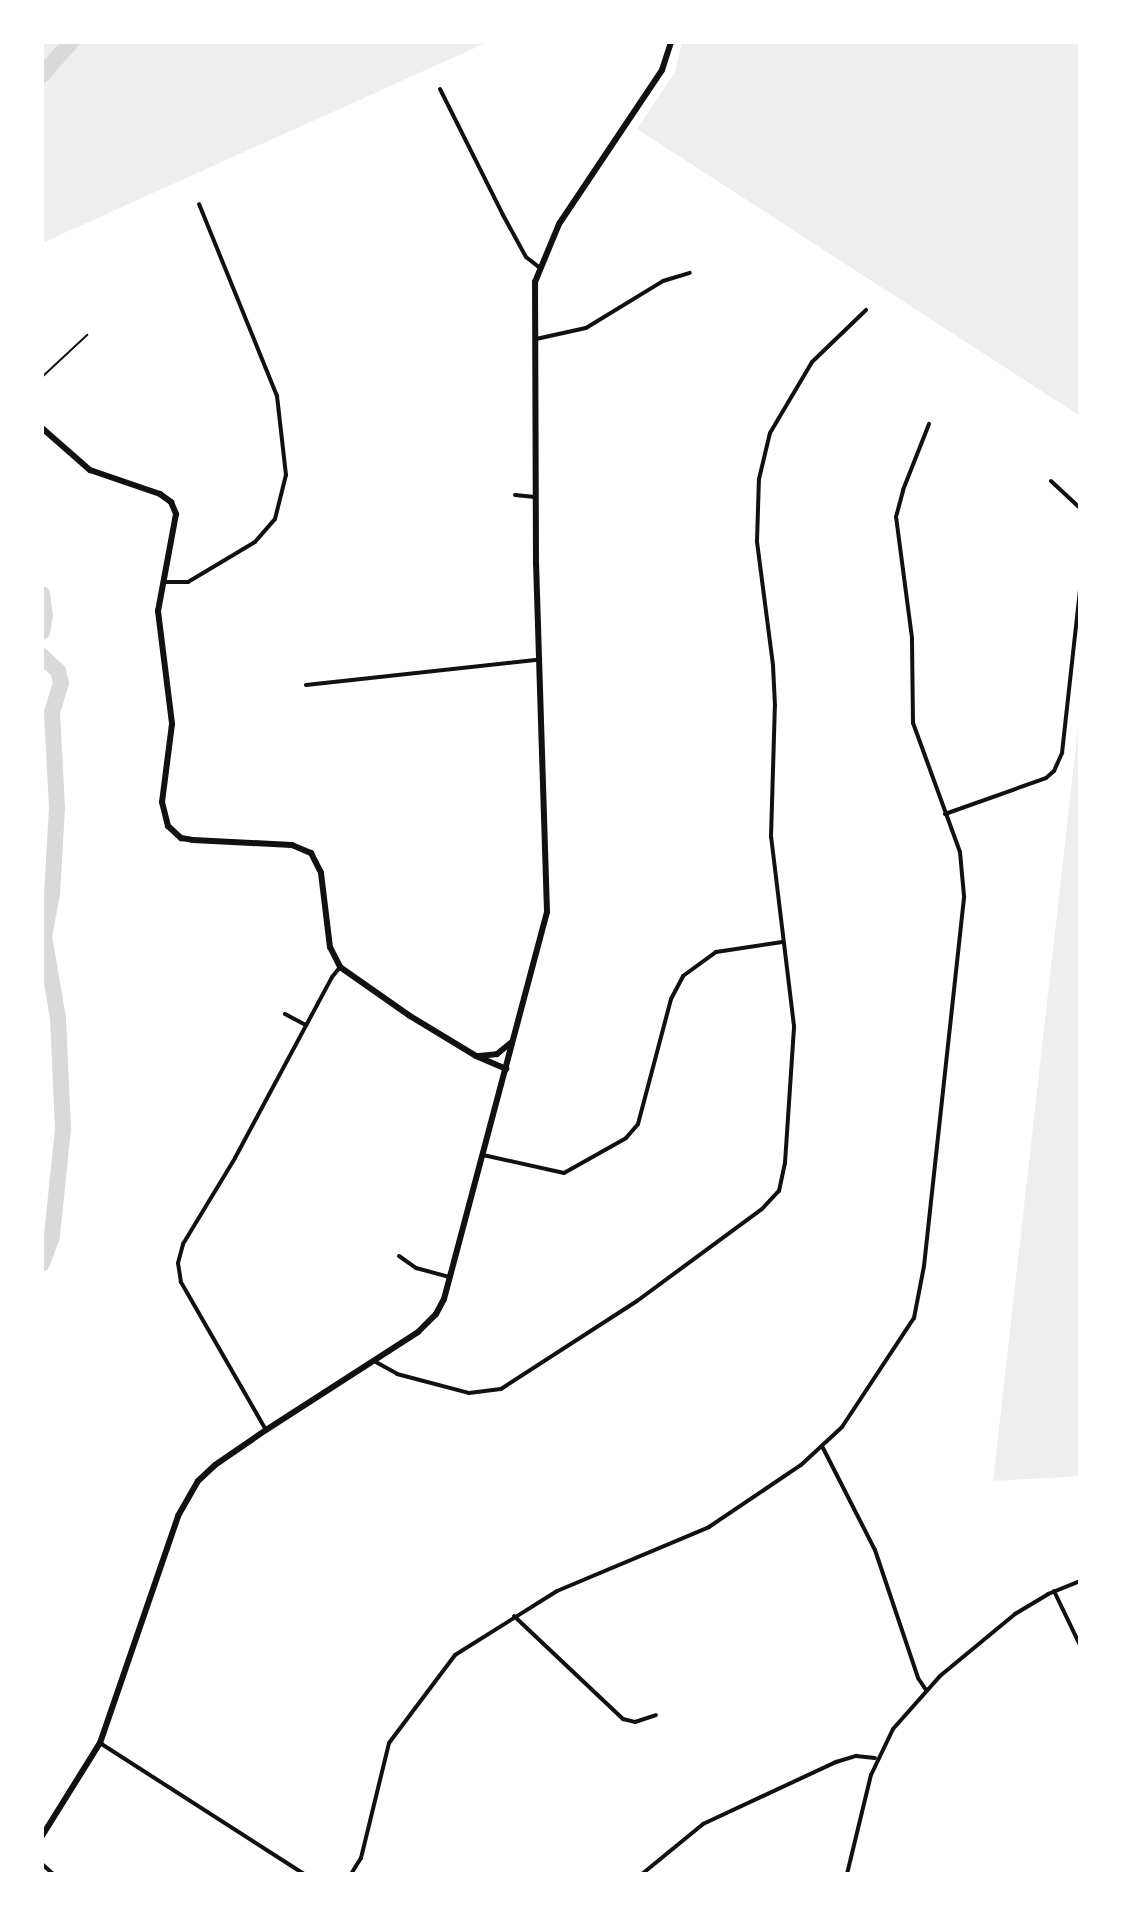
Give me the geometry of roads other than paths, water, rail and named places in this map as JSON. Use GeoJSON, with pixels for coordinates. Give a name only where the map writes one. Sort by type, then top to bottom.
{"type":"FeatureCollection","features":[{"type":"Feature","properties":{"kind":"street"},"geometry":{"type":"LineString","coordinates":[[42,1836],[100,1743],[184,1502],[215,1465],[374,1361],[430,1321],[441,1306],[547,912],[535,497],[533,300],[539,267],[579,193],[662,70],[671,42]]}},
{"type":"Feature","properties":{"kind":"street"},"geometry":{"type":"LineString","coordinates":[[440,89],[514,236],[526,257],[539,267]]}},
{"type":"Feature","properties":{"kind":"street"},"geometry":{"type":"LineString","coordinates":[[164,582],[188,582],[255,542],[275,519],[286,475],[277,396],[199,204]]}},
{"type":"Feature","properties":{"kind":"street"},"geometry":{"type":"LineString","coordinates":[[534,340],[586,328],[663,281],[690,273]]}},
{"type":"Feature","properties":{"kind":"street"},"geometry":{"type":"LineString","coordinates":[[374,1361],[397,1374],[469,1393],[501,1389],[637,1301],[775,1196],[784,1174],[794,1045],[771,837],[775,706],[773,665],[757,541],[759,479],[770,433],[812,362],[866,310]]}},
{"type":"Feature","properties":{"kind":"street"},"geometry":{"type":"LineString","coordinates":[[351,1874],[361,1858],[383,1762],[394,1736],[455,1655],[514,1616],[577,1581],[709,1527],[823,1448],[842,1427],[903,1340],[920,1299],[964,896],[960,852],[913,723],[912,638],[896,517],[903,490],[929,424]]}},
{"type":"Feature","properties":{"kind":"street"},"geometry":{"type":"LineString","coordinates":[[42,428],[90,470],[160,494],[171,502],[176,527],[158,611],[172,724],[162,802],[168,826],[181,838],[292,845],[311,853],[321,873],[330,947],[340,967],[476,1056],[506,1069]]}},
{"type":"Feature","properties":{"kind":"street"},"geometry":{"type":"LineString","coordinates":[[1051,481],[1080,508]]}},
{"type":"Feature","properties":{"kind":"street"},"geometry":{"type":"LineString","coordinates":[[515,495],[535,497]]}},
{"type":"Feature","properties":{"kind":"street"},"geometry":{"type":"LineString","coordinates":[[945,814],[1046,778],[1054,771],[1062,753],[1080,589]]}},
{"type":"Feature","properties":{"kind":"street"},"geometry":{"type":"LineString","coordinates":[[306,685],[538,660]]}},
{"type":"Feature","properties":{"kind":"street"},"geometry":{"type":"LineString","coordinates":[[483,1155],[564,1173],[631,1135],[641,1117],[671,999],[683,976],[716,952],[782,942]]}},
{"type":"Feature","properties":{"kind":"street"},"geometry":{"type":"LineString","coordinates":[[266,1430],[181,1282],[178,1263],[183,1244],[235,1158],[340,967]]}},
{"type":"Feature","properties":{"kind":"street"},"geometry":{"type":"LineString","coordinates":[[285,1014],[306,1025]]}},
{"type":"Feature","properties":{"kind":"street"},"geometry":{"type":"LineString","coordinates":[[476,1056],[497,1054],[514,1040]]}},
{"type":"Feature","properties":{"kind":"street"},"geometry":{"type":"LineString","coordinates":[[399,1256],[416,1268],[450,1277]]}},
{"type":"Feature","properties":{"kind":"street"},"geometry":{"type":"LineString","coordinates":[[823,1448],[875,1550],[918,1678],[926,1690]]}},
{"type":"Feature","properties":{"kind":"street"},"geometry":{"type":"LineString","coordinates":[[847,1874],[876,1759],[893,1729],[926,1690],[1015,1614],[1054,1591],[1080,1581]]}},
{"type":"Feature","properties":{"kind":"street"},"geometry":{"type":"LineString","coordinates":[[1054,1591],[1080,1645]]}},
{"type":"Feature","properties":{"kind":"street"},"geometry":{"type":"LineString","coordinates":[[514,1616],[623,1719],[635,1722],[656,1715]]}},
{"type":"Feature","properties":{"kind":"street"},"geometry":{"type":"LineString","coordinates":[[100,1743],[293,1871],[304,1874]]}},
{"type":"Feature","properties":{"kind":"street"},"geometry":{"type":"LineString","coordinates":[[642,1874],[703,1824],[836,1762],[856,1756],[876,1759]]}},
{"type":"Feature","properties":{"kind":"street"},"geometry":{"type":"LineString","coordinates":[[42,1864],[53,1874]]}},
{"type":"Feature","properties":{"kind":"lane"},"geometry":{"type":"LineString","coordinates":[[42,377],[87,335]]}},
{"type":"Feature","properties":{"kind":"waterway"},"geometry":{"type":"LineString","coordinates":[[42,75],[71,42]]}},
{"type":"Feature","properties":{"kind":"waterway"},"geometry":{"type":"LineString","coordinates":[[42,594],[45,615],[42,632]]}},
{"type":"Feature","properties":{"kind":"waterway"},"geometry":{"type":"LineString","coordinates":[[42,656],[58,671],[61,683],[52,712],[57,808],[52,894],[44,936],[58,1018],[63,1129],[52,1236],[42,1263]]}}]}
